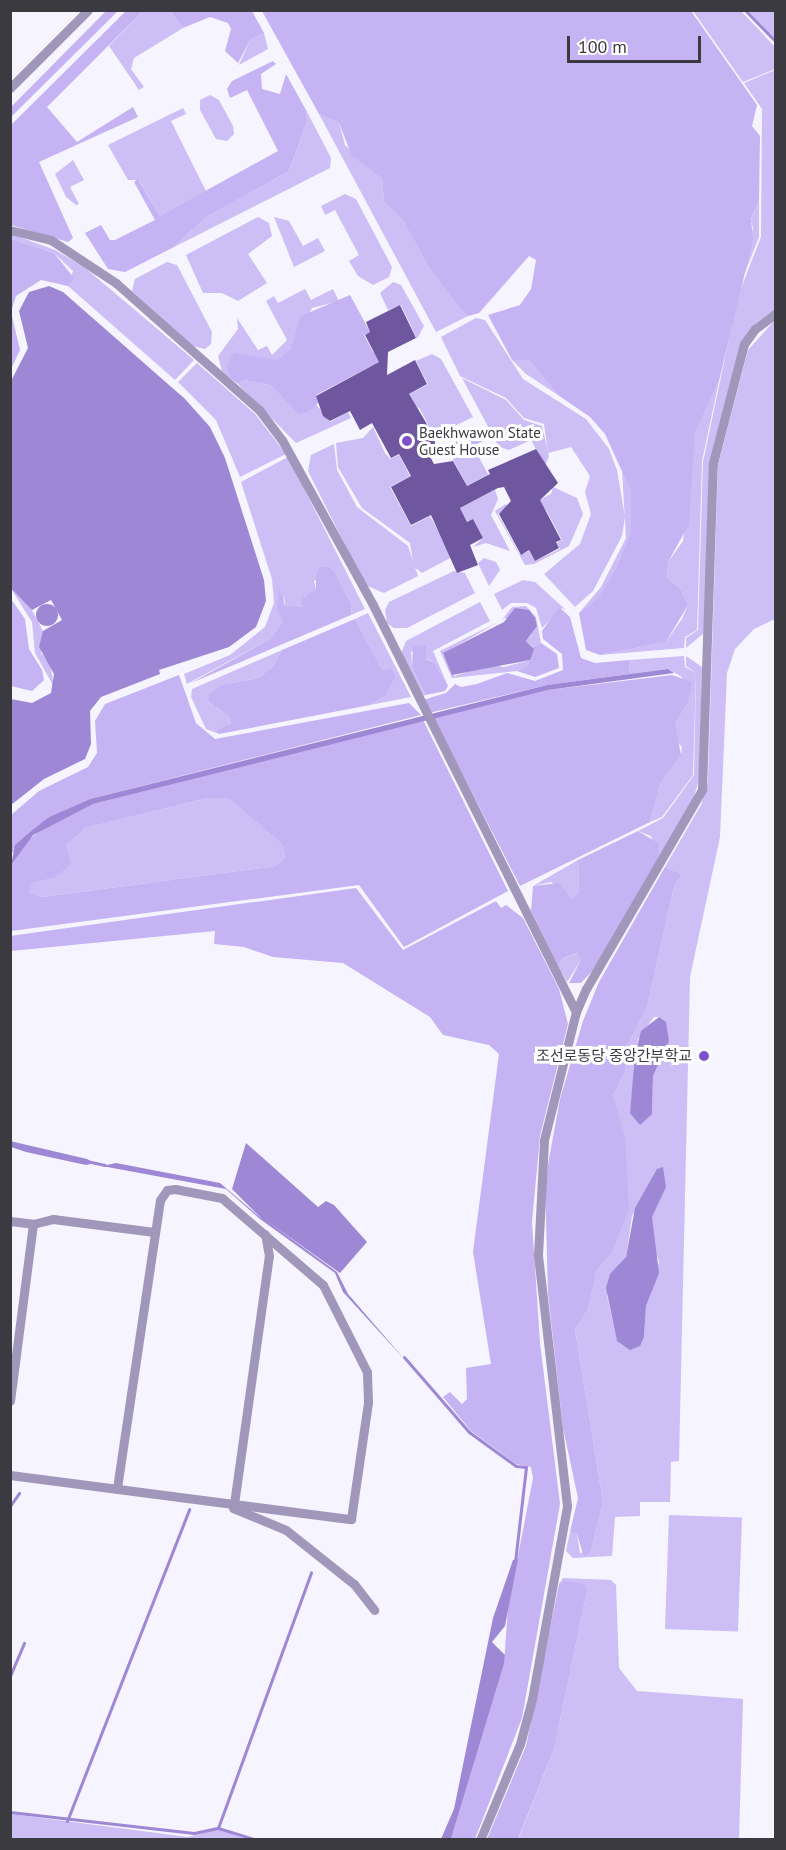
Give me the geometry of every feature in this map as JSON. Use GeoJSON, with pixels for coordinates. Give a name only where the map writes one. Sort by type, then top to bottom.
{"type":"FeatureCollection","features":[{"type":"Feature","properties":{"kind":"street"},"geometry":{"type":"LineString","coordinates":[[10,88],[88,10]]}},
{"type":"Feature","properties":{"kind":"street"},"geometry":{"type":"LineString","coordinates":[[10,230],[51,240],[85,259],[260,411],[306,480],[576,1012]]}},
{"type":"Feature","properties":{"kind":"street"},"geometry":{"type":"LineString","coordinates":[[480,1839],[520,1744],[532,1700],[567,1506],[537,1223],[544,1140],[576,1012],[702,790],[713,463],[744,344],[776,313]]}},
{"type":"Feature","properties":{"kind":"street"},"geometry":{"type":"LineString","coordinates":[[10,1475],[117,1489],[351,1519],[368,1402],[367,1372],[323,1286],[222,1198],[175,1189],[162,1195],[154,1232],[117,1489]]}},
{"type":"Feature","properties":{"kind":"street"},"geometry":{"type":"LineString","coordinates":[[10,1221],[33,1224],[53,1219],[154,1232]]}},
{"type":"Feature","properties":{"kind":"street"},"geometry":{"type":"LineString","coordinates":[[10,1401],[33,1224]]}},
{"type":"Feature","properties":{"kind":"street"},"geometry":{"type":"LineString","coordinates":[[234,1504],[269,1256],[265,1234]]}},
{"type":"Feature","properties":{"kind":"street"},"geometry":{"type":"LineString","coordinates":[[211,1501],[280,1526],[354,1584],[374,1610]]}},
{"type":"Feature","properties":{"kind":"shaded area"},"geometry":{"type":"Polygon","coordinates":[[[106,11],[118,11],[11,117],[11,107],[106,11]]]}},
{"type":"Feature","properties":{"kind":"shaded area"},"geometry":{"type":"Polygon","coordinates":[[[126,11],[143,11],[47,107],[77,142],[133,107],[138,117],[39,162],[73,238],[68,242],[11,225],[11,125],[126,11]]]}},
{"type":"Feature","properties":{"kind":"shaded area"},"geometry":{"type":"Polygon","coordinates":[[[143,11],[170,11],[183,28],[134,58],[131,69],[144,87],[139,90],[109,46],[143,11]]]}},
{"type":"Feature","properties":{"kind":"shaded area"},"geometry":{"type":"Polygon","coordinates":[[[170,11],[252,11],[264,33],[250,40],[238,63],[225,51],[231,29],[228,23],[210,17],[183,28],[170,11]]]}},
{"type":"Feature","properties":{"kind":"shaded area"},"geometry":{"type":"Polygon","coordinates":[[[262,11],[691,11],[757,105],[752,126],[760,136],[759,200],[751,219],[753,239],[719,381],[695,434],[689,524],[668,562],[667,578],[681,589],[688,605],[666,642],[600,655],[586,650],[579,613],[597,599],[616,568],[631,530],[631,491],[605,434],[590,417],[558,395],[529,360],[512,360],[488,315],[520,305],[531,289],[536,260],[529,256],[479,313],[468,316],[428,266],[402,219],[384,202],[382,178],[352,156],[339,123],[319,114],[262,11]]]}},
{"type":"Feature","properties":{"kind":"shaded area"},"geometry":{"type":"Polygon","coordinates":[[[693,11],[741,11],[775,47],[775,69],[743,82],[693,11]]]}},
{"type":"Feature","properties":{"kind":"shaded area"},"geometry":{"type":"Polygon","coordinates":[[[748,11],[775,11],[775,39],[748,11]]]}},
{"type":"Feature","properties":{"kind":"shaded area"},"geometry":{"type":"Polygon","coordinates":[[[264,33],[268,49],[239,65],[250,40],[264,33]]]}},
{"type":"Feature","properties":{"kind":"shaded area"},"geometry":{"type":"Polygon","coordinates":[[[273,61],[276,64],[261,74],[262,89],[280,94],[286,74],[306,110],[307,121],[289,171],[205,218],[174,247],[125,272],[108,269],[85,233],[101,225],[110,240],[115,240],[155,220],[134,182],[138,179],[160,216],[278,151],[247,90],[230,98],[227,89],[232,81],[273,61]]]}},
{"type":"Feature","properties":{"kind":"shaded area"},"geometry":{"type":"Polygon","coordinates":[[[775,70],[775,310],[755,324],[715,440],[704,633],[686,648],[686,638],[698,630],[703,462],[738,296],[761,237],[762,109],[744,83],[775,70]]]}},
{"type":"Feature","properties":{"kind":"shaded area"},"geometry":{"type":"Polygon","coordinates":[[[210,95],[219,100],[233,126],[234,134],[227,141],[216,139],[200,110],[200,100],[210,95]]]}},
{"type":"Feature","properties":{"kind":"shaded area"},"geometry":{"type":"Polygon","coordinates":[[[183,108],[186,114],[171,121],[206,191],[160,216],[139,180],[128,180],[108,145],[183,108]]]}},
{"type":"Feature","properties":{"kind":"shaded area"},"geometry":{"type":"Polygon","coordinates":[[[306,110],[331,158],[330,168],[174,247],[205,218],[289,171],[307,121],[306,110]]]}},
{"type":"Feature","properties":{"kind":"shaded area"},"geometry":{"type":"Polygon","coordinates":[[[319,114],[339,123],[345,145],[382,178],[384,202],[402,219],[428,266],[468,316],[436,332],[319,114]]]}},
{"type":"Feature","properties":{"kind":"shaded area"},"geometry":{"type":"Polygon","coordinates":[[[73,160],[84,180],[70,187],[79,204],[76,205],[66,197],[55,174],[73,160]]]}},
{"type":"Feature","properties":{"kind":"shaded area"},"geometry":{"type":"Polygon","coordinates":[[[345,194],[356,199],[392,267],[389,277],[373,285],[358,276],[349,261],[359,255],[335,210],[325,215],[321,206],[345,194]]]}},
{"type":"Feature","properties":{"kind":"shaded area"},"geometry":{"type":"Polygon","coordinates":[[[759,200],[759,237],[736,295],[753,228],[751,220],[759,200]]]}},
{"type":"Feature","properties":{"kind":"shaded area"},"geometry":{"type":"Polygon","coordinates":[[[258,217],[269,223],[272,236],[248,254],[267,283],[238,301],[222,293],[203,293],[186,255],[258,217]]]}},
{"type":"Feature","properties":{"kind":"shaded area"},"geometry":{"type":"Polygon","coordinates":[[[274,217],[289,221],[303,246],[318,238],[325,251],[294,267],[274,217]]]}},
{"type":"Feature","properties":{"kind":"shaded area"},"geometry":{"type":"Polygon","coordinates":[[[11,234],[55,250],[84,267],[194,360],[175,380],[68,286],[73,271],[54,253],[11,239],[11,234]]]}},
{"type":"Feature","properties":{"kind":"shaded area"},"geometry":{"type":"Polygon","coordinates":[[[11,239],[54,253],[74,278],[68,286],[41,280],[16,296],[11,312],[11,239]]]}},
{"type":"Feature","properties":{"kind":"shaded area"},"geometry":{"type":"Polygon","coordinates":[[[167,262],[177,265],[212,332],[211,344],[205,349],[193,346],[132,291],[135,279],[167,262]]]}},
{"type":"Feature","properties":{"kind":"shaded area"},"geometry":{"type":"Polygon","coordinates":[[[393,282],[401,285],[424,326],[417,339],[401,305],[388,310],[380,293],[393,282]]]}},
{"type":"Feature","properties":{"kind":"shaded area"},"geometry":{"type":"Polygon","coordinates":[[[49,286],[63,292],[185,399],[210,427],[225,458],[264,580],[266,601],[256,627],[229,647],[159,670],[160,674],[101,697],[90,711],[91,744],[85,759],[44,779],[11,805],[11,699],[32,703],[51,693],[54,674],[39,647],[43,631],[62,620],[51,600],[32,610],[10,587],[11,381],[28,348],[19,311],[29,292],[49,286]]]}},
{"type":"Feature","properties":{"kind":"shaded area"},"geometry":{"type":"Polygon","coordinates":[[[305,289],[311,300],[333,289],[339,301],[312,308],[291,348],[276,360],[226,367],[230,378],[222,371],[218,356],[238,329],[237,318],[258,350],[267,346],[272,355],[287,340],[266,301],[274,296],[278,303],[305,289]]]}},
{"type":"Feature","properties":{"kind":"shaded area"},"geometry":{"type":"Polygon","coordinates":[[[350,295],[370,332],[364,335],[373,352],[379,350],[381,361],[316,395],[319,402],[309,412],[299,414],[270,385],[244,380],[238,384],[230,378],[226,367],[234,353],[276,360],[291,348],[301,316],[350,295]]]}},
{"type":"Feature","properties":{"kind":"shaded area"},"geometry":{"type":"Polygon","coordinates":[[[11,312],[20,350],[11,369],[11,312]]]}},
{"type":"Feature","properties":{"kind":"shaded area"},"geometry":{"type":"Polygon","coordinates":[[[476,318],[485,320],[523,379],[586,419],[609,449],[617,470],[625,517],[622,536],[593,591],[575,607],[544,574],[580,544],[591,514],[585,492],[590,476],[571,447],[548,453],[544,424],[524,418],[506,398],[460,376],[441,337],[476,318]]]}},
{"type":"Feature","properties":{"kind":"shaded area"},"geometry":{"type":"Polygon","coordinates":[[[775,320],[775,619],[754,629],[735,649],[727,673],[720,837],[690,977],[679,1461],[671,1462],[670,1502],[640,1502],[640,1516],[615,1517],[612,1556],[573,1558],[566,1551],[570,1532],[577,1534],[580,1553],[591,1551],[603,1502],[575,1329],[588,1310],[597,1270],[611,1254],[618,1122],[613,1096],[625,1072],[628,1045],[647,1007],[674,887],[682,874],[665,867],[701,805],[708,781],[718,465],[748,350],[775,320]],[[654,1017],[638,1039],[630,1113],[652,1114],[653,1076],[666,1048],[659,1017],[654,1017]],[[655,1174],[632,1216],[626,1257],[607,1296],[617,1340],[644,1337],[646,1306],[659,1262],[651,1239],[652,1216],[662,1194],[655,1174]]]}},
{"type":"Feature","properties":{"kind":"shaded area"},"geometry":{"type":"Polygon","coordinates":[[[432,354],[441,359],[473,417],[434,436],[420,409],[403,398],[428,384],[416,361],[432,354]]]}},
{"type":"Feature","properties":{"kind":"shaded area"},"geometry":{"type":"Polygon","coordinates":[[[512,360],[529,360],[558,395],[526,374],[512,360]]]}},
{"type":"Feature","properties":{"kind":"shaded area"},"geometry":{"type":"Polygon","coordinates":[[[197,363],[255,414],[286,454],[240,477],[216,420],[178,382],[197,363]]]}},
{"type":"Feature","properties":{"kind":"shaded area"},"geometry":{"type":"Polygon","coordinates":[[[462,378],[506,400],[524,420],[542,426],[549,456],[545,466],[531,440],[509,450],[499,447],[462,378]]]}},
{"type":"Feature","properties":{"kind":"shaded area"},"geometry":{"type":"Polygon","coordinates":[[[244,380],[270,385],[299,413],[309,412],[316,404],[330,422],[348,412],[351,418],[296,443],[238,384],[244,380]]]}},
{"type":"Feature","properties":{"kind":"shaded area"},"geometry":{"type":"Polygon","coordinates":[[[719,381],[702,461],[697,630],[685,637],[684,648],[600,655],[666,642],[682,619],[688,605],[681,589],[667,578],[668,562],[683,541],[695,434],[719,381]]]}},
{"type":"Feature","properties":{"kind":"shaded area"},"geometry":{"type":"Polygon","coordinates":[[[373,427],[385,453],[390,459],[399,455],[410,476],[390,487],[411,526],[430,516],[452,557],[422,573],[414,567],[410,543],[362,508],[338,467],[336,443],[363,438],[373,427]]]}},
{"type":"Feature","properties":{"kind":"shaded area"},"geometry":{"type":"Polygon","coordinates":[[[475,431],[486,440],[449,455],[450,445],[475,431]]]}},
{"type":"Feature","properties":{"kind":"shaded area"},"geometry":{"type":"Polygon","coordinates":[[[334,444],[337,470],[357,507],[408,546],[418,576],[384,593],[365,585],[308,471],[311,455],[334,444]]]}},
{"type":"Feature","properties":{"kind":"shaded area"},"geometry":{"type":"Polygon","coordinates":[[[474,448],[488,474],[467,486],[453,459],[474,448]]]}},
{"type":"Feature","properties":{"kind":"shaded area"},"geometry":{"type":"Polygon","coordinates":[[[288,457],[365,609],[351,615],[352,605],[335,573],[314,581],[316,589],[298,609],[285,606],[284,594],[283,621],[270,639],[187,684],[184,674],[230,655],[265,627],[274,603],[272,579],[241,482],[288,457]]]}},
{"type":"Feature","properties":{"kind":"shaded area"},"geometry":{"type":"Polygon","coordinates":[[[622,470],[631,491],[631,530],[616,568],[597,599],[579,613],[601,587],[626,538],[622,470]]]}},
{"type":"Feature","properties":{"kind":"shaded area"},"geometry":{"type":"Polygon","coordinates":[[[553,487],[577,498],[583,514],[569,546],[534,564],[525,565],[495,511],[506,504],[508,508],[498,514],[520,555],[529,551],[535,561],[560,549],[557,543],[562,540],[546,510],[541,513],[535,502],[551,494],[553,487]]]}},
{"type":"Feature","properties":{"kind":"shaded area"},"geometry":{"type":"Polygon","coordinates":[[[495,490],[498,499],[491,515],[510,551],[486,543],[473,547],[483,538],[473,519],[467,522],[460,508],[495,490]]]}},
{"type":"Feature","properties":{"kind":"shaded area"},"geometry":{"type":"Polygon","coordinates":[[[484,558],[496,562],[500,570],[489,586],[478,563],[484,558]]]}},
{"type":"Feature","properties":{"kind":"shaded area"},"geometry":{"type":"Polygon","coordinates":[[[321,567],[329,567],[335,573],[352,605],[351,615],[191,683],[270,639],[283,621],[277,608],[279,589],[285,606],[301,607],[302,599],[316,589],[316,573],[321,567]]]}},
{"type":"Feature","properties":{"kind":"shaded area"},"geometry":{"type":"Polygon","coordinates":[[[454,571],[465,573],[475,593],[407,628],[394,628],[387,623],[385,610],[389,602],[454,571]]]}},
{"type":"Feature","properties":{"kind":"shaded area"},"geometry":{"type":"Polygon","coordinates":[[[523,580],[535,582],[566,610],[562,608],[542,628],[536,608],[527,603],[511,603],[502,610],[494,594],[523,580]]]}},
{"type":"Feature","properties":{"kind":"shaded area"},"geometry":{"type":"Polygon","coordinates":[[[10,587],[27,601],[43,631],[41,653],[50,663],[54,687],[35,653],[32,622],[10,587]]]}},
{"type":"Feature","properties":{"kind":"shaded area"},"geometry":{"type":"Polygon","coordinates":[[[11,599],[25,619],[29,649],[42,670],[44,680],[32,691],[11,686],[11,599]]]}},
{"type":"Feature","properties":{"kind":"shaded area"},"geometry":{"type":"Polygon","coordinates":[[[480,602],[490,621],[433,651],[448,686],[435,663],[411,651],[412,668],[426,695],[422,696],[401,654],[406,641],[480,602]]]}},
{"type":"Feature","properties":{"kind":"shaded area"},"geometry":{"type":"Polygon","coordinates":[[[47,604],[55,607],[58,615],[55,623],[47,626],[39,623],[36,615],[39,607],[47,604]]]}},
{"type":"Feature","properties":{"kind":"shaded area"},"geometry":{"type":"Polygon","coordinates":[[[526,606],[536,617],[541,643],[533,647],[526,641],[532,634],[505,618],[502,620],[512,607],[526,606]]]}},
{"type":"Feature","properties":{"kind":"shaded area"},"geometry":{"type":"Polygon","coordinates":[[[559,607],[570,617],[581,658],[595,663],[629,660],[630,674],[547,685],[429,713],[423,700],[446,693],[455,684],[461,687],[477,684],[507,673],[535,681],[563,670],[562,654],[543,639],[542,631],[559,607]]]}},
{"type":"Feature","properties":{"kind":"shaded area"},"geometry":{"type":"Polygon","coordinates":[[[515,608],[529,610],[535,618],[537,626],[526,641],[534,649],[530,660],[452,675],[443,653],[504,622],[515,608]]]}},
{"type":"Feature","properties":{"kind":"shaded area"},"geometry":{"type":"Polygon","coordinates":[[[368,613],[411,697],[370,705],[385,696],[383,671],[355,619],[368,613]]]}},
{"type":"Feature","properties":{"kind":"shaded area"},"geometry":{"type":"Polygon","coordinates":[[[355,619],[383,671],[392,669],[395,677],[385,696],[370,705],[219,734],[216,730],[231,724],[229,717],[209,702],[209,694],[221,685],[258,678],[272,667],[282,650],[355,619]]]}},
{"type":"Feature","properties":{"kind":"shaded area"},"geometry":{"type":"Polygon","coordinates":[[[499,622],[443,654],[454,676],[491,665],[504,667],[530,660],[528,665],[517,671],[452,678],[440,651],[499,622]]]}},
{"type":"Feature","properties":{"kind":"shaded area"},"geometry":{"type":"Polygon","coordinates":[[[541,643],[557,654],[559,668],[535,677],[517,671],[528,665],[533,647],[541,643]]]}},
{"type":"Feature","properties":{"kind":"shaded area"},"geometry":{"type":"Polygon","coordinates":[[[413,645],[426,646],[426,659],[435,663],[448,686],[445,691],[426,695],[412,668],[413,645]]]}},
{"type":"Feature","properties":{"kind":"shaded area"},"geometry":{"type":"Polygon","coordinates":[[[282,650],[272,667],[258,678],[221,685],[209,702],[229,717],[231,725],[216,730],[219,734],[206,729],[191,697],[192,689],[282,650]]]}},
{"type":"Feature","properties":{"kind":"shaded area"},"geometry":{"type":"Polygon","coordinates":[[[684,656],[685,667],[696,673],[693,775],[662,817],[650,822],[661,782],[681,754],[682,747],[674,737],[675,724],[688,703],[682,677],[668,669],[630,674],[629,660],[684,656]]]}},
{"type":"Feature","properties":{"kind":"shaded area"},"geometry":{"type":"Polygon","coordinates":[[[686,656],[702,667],[699,780],[693,800],[659,860],[651,836],[638,831],[663,818],[694,775],[696,673],[686,666],[686,656]]]}},
{"type":"Feature","properties":{"kind":"shaded area"},"geometry":{"type":"Polygon","coordinates":[[[668,669],[674,673],[548,690],[93,804],[33,835],[11,865],[15,845],[29,833],[49,817],[90,799],[547,685],[668,669]]]}},
{"type":"Feature","properties":{"kind":"shaded area"},"geometry":{"type":"Polygon","coordinates":[[[179,675],[196,723],[215,739],[409,703],[421,715],[90,799],[49,817],[11,854],[11,815],[39,791],[88,767],[97,753],[95,721],[105,704],[179,675]]]}},
{"type":"Feature","properties":{"kind":"shaded area"},"geometry":{"type":"Polygon","coordinates":[[[672,675],[692,682],[688,703],[675,724],[681,755],[661,782],[650,822],[520,886],[433,717],[548,690],[672,675]]]}},
{"type":"Feature","properties":{"kind":"shaded area"},"geometry":{"type":"Polygon","coordinates":[[[423,720],[508,891],[404,947],[359,885],[11,931],[11,865],[22,844],[52,822],[93,804],[423,720]],[[208,798],[85,828],[66,846],[71,864],[54,878],[33,883],[28,892],[42,897],[276,866],[285,857],[283,845],[229,798],[208,798]]]}},
{"type":"Feature","properties":{"kind":"shaded area"},"geometry":{"type":"Polygon","coordinates":[[[229,797],[283,845],[285,857],[276,866],[42,897],[27,892],[33,883],[54,878],[66,846],[85,828],[208,798],[229,797]]]}},
{"type":"Feature","properties":{"kind":"shaded area"},"geometry":{"type":"Polygon","coordinates":[[[638,831],[658,843],[659,860],[595,968],[581,983],[569,983],[581,960],[578,953],[563,958],[558,966],[531,911],[533,886],[559,883],[572,900],[579,892],[578,860],[638,831]]]}},
{"type":"Feature","properties":{"kind":"shaded area"},"geometry":{"type":"Polygon","coordinates":[[[578,860],[579,892],[572,901],[551,882],[533,886],[578,860]]]}},
{"type":"Feature","properties":{"kind":"shaded area"},"geometry":{"type":"Polygon","coordinates":[[[665,867],[682,874],[674,887],[647,1007],[628,1045],[625,1072],[613,1096],[625,1137],[629,1209],[611,1254],[597,1270],[588,1310],[575,1329],[603,1502],[591,1551],[584,1557],[577,1534],[570,1532],[578,1498],[563,1428],[548,1294],[545,1181],[560,1099],[583,1021],[599,982],[665,867]]]}},
{"type":"Feature","properties":{"kind":"shaded area"},"geometry":{"type":"Polygon","coordinates":[[[356,888],[403,950],[496,901],[501,908],[506,905],[523,918],[559,989],[568,1024],[540,1136],[532,1222],[540,1343],[560,1504],[522,1718],[475,1839],[451,1839],[504,1664],[508,1608],[533,1478],[531,1467],[516,1464],[471,1431],[443,1397],[450,1392],[462,1404],[467,1399],[466,1368],[491,1364],[473,1252],[499,1054],[489,1045],[443,1035],[430,1017],[343,963],[273,957],[244,947],[214,944],[215,931],[11,951],[10,936],[356,888]]]}},
{"type":"Feature","properties":{"kind":"shaded area"},"geometry":{"type":"Polygon","coordinates":[[[579,953],[581,960],[567,982],[558,966],[563,958],[579,953]]]}},
{"type":"Feature","properties":{"kind":"shaded area"},"geometry":{"type":"Polygon","coordinates":[[[659,1017],[666,1022],[669,1041],[653,1076],[652,1114],[640,1125],[630,1113],[635,1055],[641,1031],[659,1017]]]}},
{"type":"Feature","properties":{"kind":"shaded area"},"geometry":{"type":"Polygon","coordinates":[[[10,1141],[87,1159],[95,1163],[86,1165],[26,1152],[11,1147],[10,1141]]]}},
{"type":"Feature","properties":{"kind":"shaded area"},"geometry":{"type":"Polygon","coordinates":[[[246,1143],[318,1207],[326,1201],[334,1205],[367,1242],[340,1273],[264,1219],[337,1272],[348,1294],[406,1361],[343,1292],[335,1273],[260,1219],[226,1189],[102,1166],[116,1163],[220,1183],[262,1219],[232,1189],[246,1143]]]}},
{"type":"Feature","properties":{"kind":"shaded area"},"geometry":{"type":"Polygon","coordinates":[[[663,1167],[666,1187],[652,1217],[659,1273],[646,1306],[644,1337],[640,1346],[630,1350],[617,1341],[606,1288],[610,1274],[626,1257],[635,1208],[657,1169],[663,1167]]]}},
{"type":"Feature","properties":{"kind":"shaded area"},"geometry":{"type":"Polygon","coordinates":[[[669,1515],[742,1518],[738,1631],[665,1629],[669,1515]]]}},
{"type":"Feature","properties":{"kind":"shaded area"},"geometry":{"type":"Polygon","coordinates":[[[518,1559],[505,1626],[492,1642],[505,1655],[504,1664],[451,1839],[441,1839],[454,1809],[493,1618],[513,1560],[518,1559]]]}},
{"type":"Feature","properties":{"kind":"shaded area"},"geometry":{"type":"Polygon","coordinates":[[[563,1578],[611,1580],[616,1585],[619,1668],[637,1691],[743,1699],[739,1839],[518,1840],[554,1749],[587,1591],[578,1583],[559,1584],[563,1578]]]}},
{"type":"Feature","properties":{"kind":"shaded area"},"geometry":{"type":"Polygon","coordinates":[[[565,1581],[584,1584],[587,1591],[554,1749],[518,1839],[487,1839],[526,1746],[559,1584],[565,1581]]]}},
{"type":"Feature","properties":{"kind":"shaded area"},"geometry":{"type":"Polygon","coordinates":[[[11,1814],[188,1837],[217,1829],[247,1839],[11,1839],[11,1814]]]}},
{"type":"Feature","properties":{"kind":"building","name":"Baekhwawon State Guest House"},"geometry":{"type":"Polygon","coordinates":[[[400,305],[416,338],[388,352],[387,375],[415,360],[427,384],[409,394],[434,436],[435,444],[426,449],[434,464],[453,461],[467,486],[490,474],[488,470],[536,449],[558,483],[540,500],[561,540],[556,542],[559,548],[535,561],[529,550],[521,555],[499,514],[511,501],[504,487],[498,488],[460,508],[467,522],[473,519],[483,538],[470,545],[478,565],[457,573],[431,515],[411,525],[391,487],[411,476],[399,454],[391,458],[372,423],[360,430],[350,411],[330,421],[323,416],[316,396],[379,362],[365,335],[370,332],[366,322],[400,305]]]}},
{"type":"Feature","properties":{"kind":"waterway"},"geometry":{"type":"LineString","coordinates":[[745,10],[776,42]]}},
{"type":"Feature","properties":{"kind":"waterway"},"geometry":{"type":"LineString","coordinates":[[91,1162],[105,1165]]}},
{"type":"Feature","properties":{"kind":"waterway"},"geometry":{"type":"LineString","coordinates":[[404,1357],[469,1432],[516,1466],[526,1467],[515,1562]]}},
{"type":"Feature","properties":{"kind":"waterway"},"geometry":{"type":"LineString","coordinates":[[10,1506],[19,1493]]}},
{"type":"Feature","properties":{"kind":"waterway"},"geometry":{"type":"LineString","coordinates":[[67,1821],[189,1509]]}},
{"type":"Feature","properties":{"kind":"waterway"},"geometry":{"type":"LineString","coordinates":[[218,1828],[311,1572]]}},
{"type":"Feature","properties":{"kind":"waterway"},"geometry":{"type":"LineString","coordinates":[[10,1676],[24,1643]]}},
{"type":"Feature","properties":{"kind":"waterway"},"geometry":{"type":"LineString","coordinates":[[10,1812],[194,1833],[218,1828],[257,1840]]}},
{"type":"Feature","properties":{"kind":"place","name":"Baekhwawon State Guest House"},"geometry":{"type":"Point","coordinates":[407,441]}},
{"type":"Feature","properties":{"kind":"place","name":"조선로동당 중앙간부학교"},"geometry":{"type":"Point","coordinates":[704,1056]}}]}
